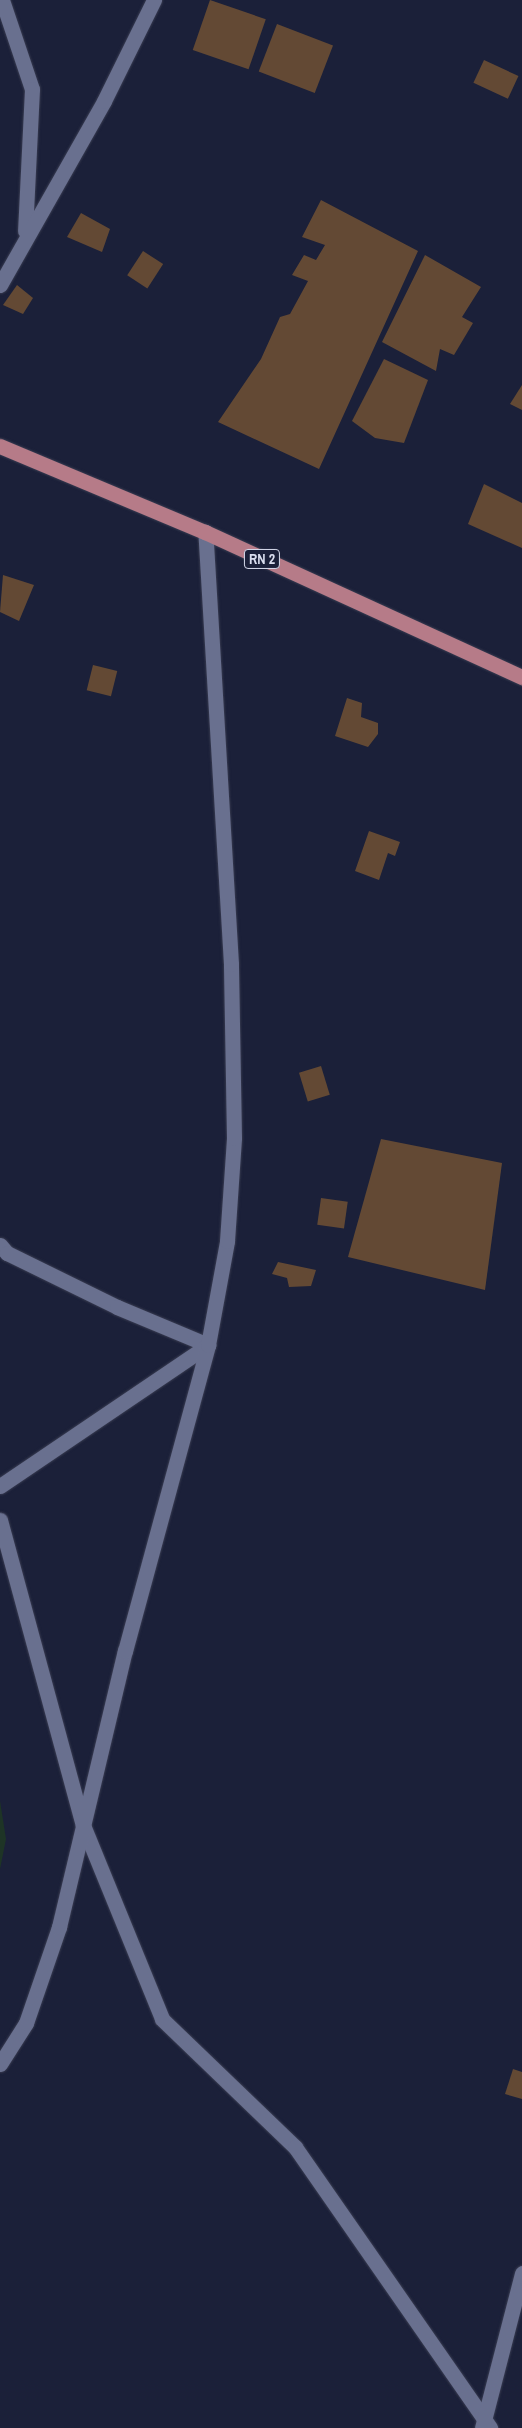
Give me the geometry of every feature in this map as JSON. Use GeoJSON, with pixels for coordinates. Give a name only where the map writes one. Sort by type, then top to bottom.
{"type":"FeatureCollection","features":[{"type":"Feature","properties":{"kind":"highway","name":"RN 2"},"geometry":{"type":"LineString","coordinates":[[0,446],[205,532],[522,678]]}},
{"type":"Feature","properties":{"kind":"street"},"geometry":{"type":"LineString","coordinates":[[2,0],[32,89],[25,234]]}},
{"type":"Feature","properties":{"kind":"street"},"geometry":{"type":"LineString","coordinates":[[0,285],[25,234],[104,101],[154,0]]}},
{"type":"Feature","properties":{"kind":"street"},"geometry":{"type":"LineString","coordinates":[[0,2064],[26,2023],[59,1927],[83,1825],[208,1345],[228,1241],[234,1138],[231,964],[205,532]]}},
{"type":"Feature","properties":{"kind":"street"},"geometry":{"type":"LineString","coordinates":[[0,1245],[7,1253],[117,1307],[208,1345]]}},
{"type":"Feature","properties":{"kind":"street"},"geometry":{"type":"LineString","coordinates":[[0,1486],[208,1345]]}},
{"type":"Feature","properties":{"kind":"street"},"geometry":{"type":"LineString","coordinates":[[0,1520],[83,1825],[162,2019],[295,2147],[485,2425]]}},
{"type":"Feature","properties":{"kind":"street"},"geometry":{"type":"LineString","coordinates":[[485,2425],[516,2319],[522,2273]]}},
{"type":"Feature","properties":{"kind":"green space"},"geometry":{"type":"Polygon","coordinates":[[[0,1801],[6,1839],[0,1869],[0,1801]]]}},
{"type":"Feature","properties":{"kind":"building"},"geometry":{"type":"Polygon","coordinates":[[[210,0],[266,19],[249,69],[193,50],[210,0]]]}},
{"type":"Feature","properties":{"kind":"building"},"geometry":{"type":"Polygon","coordinates":[[[277,24],[333,46],[315,93],[259,72],[277,24]]]}},
{"type":"Feature","properties":{"kind":"building"},"geometry":{"type":"Polygon","coordinates":[[[484,60],[518,76],[508,99],[473,83],[484,60]]]}},
{"type":"Feature","properties":{"kind":"building"},"geometry":{"type":"Polygon","coordinates":[[[321,200],[418,251],[319,469],[218,422],[261,359],[280,317],[290,314],[308,281],[292,275],[304,255],[316,260],[325,245],[302,237],[321,200]]]}},
{"type":"Feature","properties":{"kind":"building"},"geometry":{"type":"Polygon","coordinates":[[[81,213],[110,229],[102,252],[67,237],[81,213]]]}},
{"type":"Feature","properties":{"kind":"building"},"geometry":{"type":"Polygon","coordinates":[[[143,251],[163,264],[147,288],[127,275],[143,251]]]}},
{"type":"Feature","properties":{"kind":"building"},"geometry":{"type":"Polygon","coordinates":[[[425,255],[481,287],[462,317],[473,323],[454,355],[440,349],[436,371],[382,342],[425,255]]]}},
{"type":"Feature","properties":{"kind":"building"},"geometry":{"type":"Polygon","coordinates":[[[17,285],[33,298],[23,314],[3,305],[17,285]]]}},
{"type":"Feature","properties":{"kind":"building"},"geometry":{"type":"Polygon","coordinates":[[[384,359],[428,380],[404,443],[375,438],[352,421],[384,359]]]}},
{"type":"Feature","properties":{"kind":"building"},"geometry":{"type":"Polygon","coordinates":[[[522,385],[522,410],[510,404],[522,385]]]}},
{"type":"Feature","properties":{"kind":"building"},"geometry":{"type":"Polygon","coordinates":[[[484,484],[522,503],[522,548],[468,524],[484,484]]]}},
{"type":"Feature","properties":{"kind":"building"},"geometry":{"type":"Polygon","coordinates":[[[3,575],[34,585],[19,621],[0,612],[3,575]]]}},
{"type":"Feature","properties":{"kind":"building"},"geometry":{"type":"Polygon","coordinates":[[[93,665],[117,671],[111,696],[87,690],[93,665]]]}},
{"type":"Feature","properties":{"kind":"building"},"geometry":{"type":"Polygon","coordinates":[[[347,698],[362,703],[361,717],[378,723],[378,734],[368,747],[335,736],[347,698]]]}},
{"type":"Feature","properties":{"kind":"building"},"geometry":{"type":"Polygon","coordinates":[[[369,831],[400,842],[395,856],[388,853],[379,880],[355,871],[369,831]]]}},
{"type":"Feature","properties":{"kind":"building"},"geometry":{"type":"Polygon","coordinates":[[[321,1066],[330,1095],[308,1101],[299,1073],[321,1066]]]}},
{"type":"Feature","properties":{"kind":"building"},"geometry":{"type":"Polygon","coordinates":[[[381,1139],[502,1163],[485,1290],[348,1257],[381,1139]]]}},
{"type":"Feature","properties":{"kind":"building"},"geometry":{"type":"Polygon","coordinates":[[[321,1198],[348,1202],[344,1228],[317,1225],[321,1198]]]}},
{"type":"Feature","properties":{"kind":"building"},"geometry":{"type":"Polygon","coordinates":[[[278,1262],[316,1270],[311,1286],[289,1287],[287,1278],[272,1274],[278,1262]]]}},
{"type":"Feature","properties":{"kind":"building"},"geometry":{"type":"Polygon","coordinates":[[[513,2069],[522,2072],[522,2099],[505,2094],[513,2069]]]}}]}
